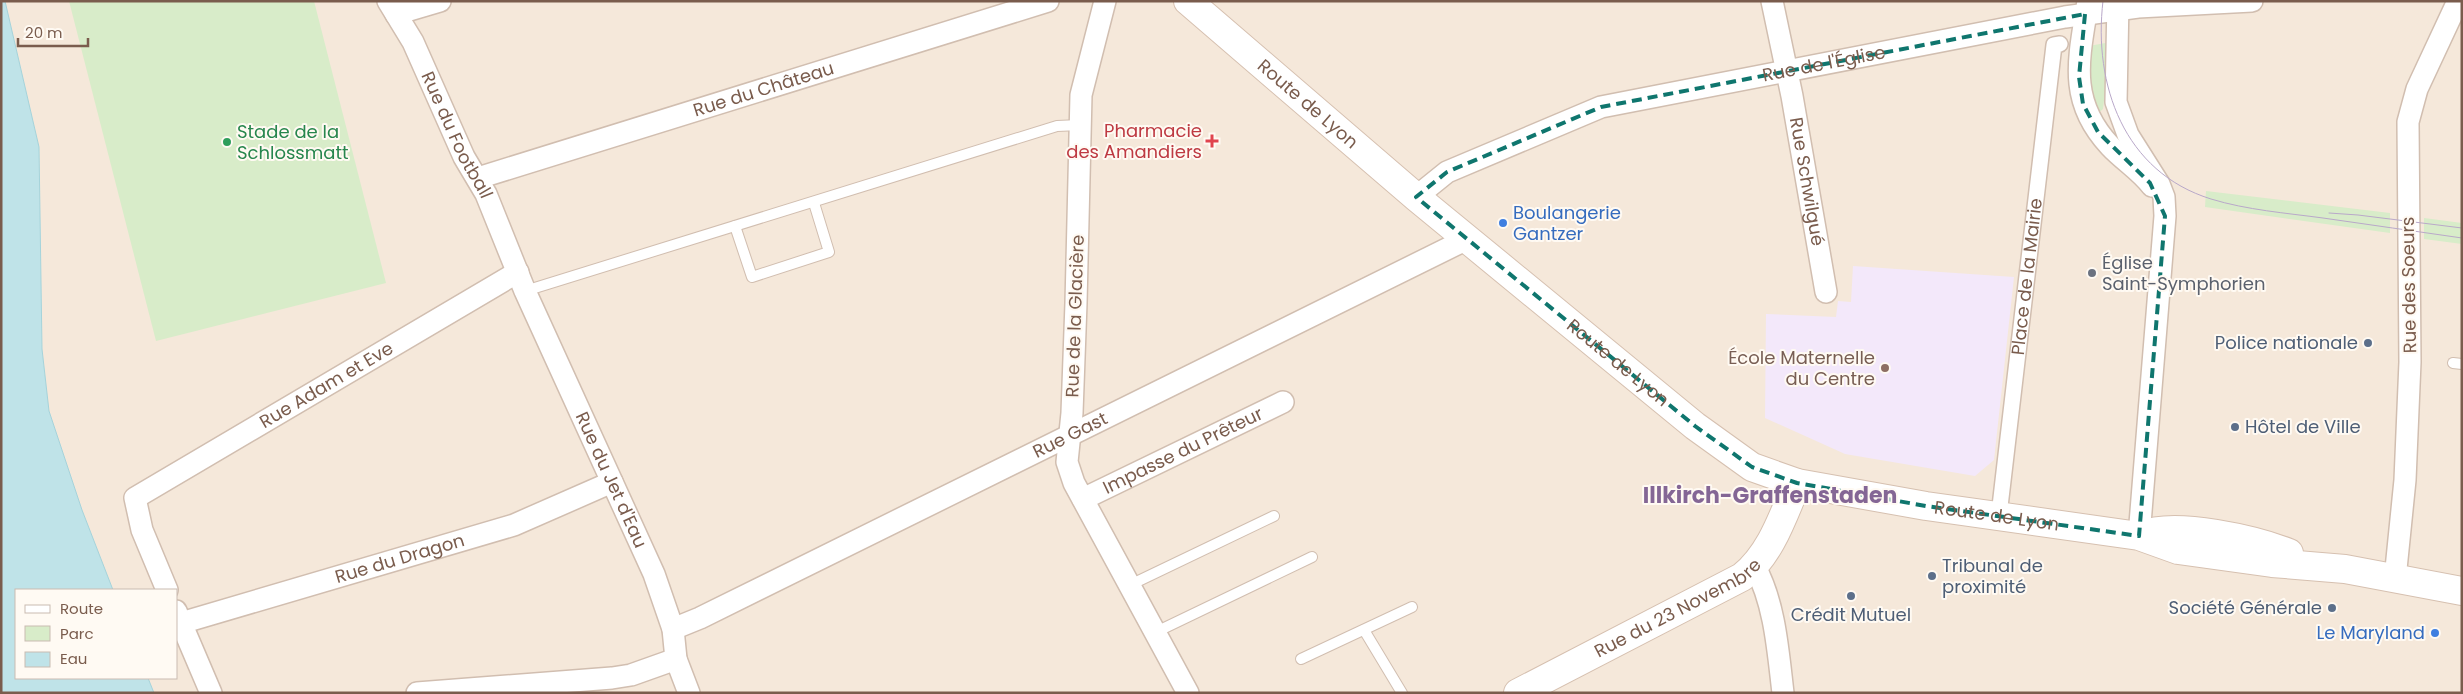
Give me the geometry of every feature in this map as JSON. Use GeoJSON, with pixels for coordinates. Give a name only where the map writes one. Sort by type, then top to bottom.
{"type":"FeatureCollection","features":[{"type":"Feature","properties":{"kind":"main road","name":"Route de Lyon"},"geometry":{"type":"LineString","coordinates":[[1188,1],[1416,198],[1695,426],[1752,467],[1797,483],[1926,506],[2139,536],[2178,550],[2272,563],[2317,566],[2462,591]]}},
{"type":"Feature","properties":{"kind":"main road","name":"Rue du 23 Novembre"},"geometry":{"type":"LineString","coordinates":[[1518,693],[1727,585],[1755,567],[1776,533],[1797,483]]}},
{"type":"Feature","properties":{"kind":"street"},"geometry":{"type":"LineString","coordinates":[[392,8],[440,1]]}},
{"type":"Feature","properties":{"kind":"street","name":"Rue du Château"},"geometry":{"type":"LineString","coordinates":[[478,178],[1048,1]]}},
{"type":"Feature","properties":{"kind":"street","name":"Rue de la Glacière"},"geometry":{"type":"LineString","coordinates":[[1105,1],[1081,95],[1076,321],[1067,462],[1074,483],[1188,693]]}},
{"type":"Feature","properties":{"kind":"street","name":"Rue Schwilgué"},"geometry":{"type":"LineString","coordinates":[[1772,1],[1787,70],[1826,292]]}},
{"type":"Feature","properties":{"kind":"street","name":"Rue de l'Église"},"geometry":{"type":"LineString","coordinates":[[1416,198],[1447,172],[1601,107],[2086,8],[2252,1]]}},
{"type":"Feature","properties":{"kind":"street","name":"Rue des Soeurs"},"geometry":{"type":"LineString","coordinates":[[2395,579],[2405,480],[2410,362],[2408,122],[2417,89],[2458,1]]}},
{"type":"Feature","properties":{"kind":"street"},"geometry":{"type":"LineString","coordinates":[[2118,6],[2116,102],[2128,135],[2159,184],[2164,197],[2165,216],[2139,536]]}},
{"type":"Feature","properties":{"kind":"street","name":"Rue du Football"},"geometry":{"type":"LineString","coordinates":[[392,8],[423,62],[464,157],[478,178],[502,229],[522,281]]}},
{"type":"Feature","properties":{"kind":"street"},"geometry":{"type":"LineString","coordinates":[[2086,8],[2079,77],[2083,104],[2089,118],[2102,137],[2150,183],[2161,202],[2165,216]]}},
{"type":"Feature","properties":{"kind":"street","name":"Place de la Mairie"},"geometry":{"type":"LineString","coordinates":[[1999,515],[2054,45],[2060,44]]}},
{"type":"Feature","properties":{"kind":"street","name":"Rue Gast"},"geometry":{"type":"LineString","coordinates":[[673,629],[700,618],[1468,239]]}},
{"type":"Feature","properties":{"kind":"street","name":"Rue du Jet d'Eau"},"geometry":{"type":"LineString","coordinates":[[522,281],[654,574],[673,629],[676,659],[689,693]]}},
{"type":"Feature","properties":{"kind":"street","name":"Rue Adam et Eve"},"geometry":{"type":"LineString","coordinates":[[167,589],[142,530],[135,498],[522,281]]}},
{"type":"Feature","properties":{"kind":"street","name":"Impasse du Prêteur"},"geometry":{"type":"LineString","coordinates":[[1083,499],[1283,402]]}},
{"type":"Feature","properties":{"kind":"street","name":"Rue du Dragon"},"geometry":{"type":"LineString","coordinates":[[178,617],[514,525],[612,482]]}},
{"type":"Feature","properties":{"kind":"street"},"geometry":{"type":"LineString","coordinates":[[1755,567],[1766,586],[1783,693]]}},
{"type":"Feature","properties":{"kind":"street"},"geometry":{"type":"LineString","coordinates":[[178,617],[212,693]]}},
{"type":"Feature","properties":{"kind":"street"},"geometry":{"type":"LineString","coordinates":[[416,693],[612,678],[631,675],[676,659]]}},
{"type":"Feature","properties":{"kind":"lane"},"geometry":{"type":"LineString","coordinates":[[522,281],[736,226],[1056,126],[1080,125]]}},
{"type":"Feature","properties":{"kind":"lane"},"geometry":{"type":"LineString","coordinates":[[736,226],[752,277],[829,252],[814,203]]}},
{"type":"Feature","properties":{"kind":"lane"},"geometry":{"type":"LineString","coordinates":[[1130,585],[1274,516]]}},
{"type":"Feature","properties":{"kind":"lane"},"geometry":{"type":"LineString","coordinates":[[1156,632],[1312,557]]}},
{"type":"Feature","properties":{"kind":"lane"},"geometry":{"type":"LineString","coordinates":[[1301,659],[1412,607]]}},
{"type":"Feature","properties":{"kind":"lane"},"geometry":{"type":"LineString","coordinates":[[1364,630],[1402,693]]}},
{"type":"Feature","properties":{"kind":"highlighted area"},"geometry":{"type":"Polygon","coordinates":[[[2085,14],[2079,77],[2083,104],[2098,132],[2150,183],[2165,216],[2139,536],[1926,506],[1797,483],[1752,467],[1695,426],[1416,197],[1447,172],[1601,107],[2085,14]]]}},
{"type":"Feature","properties":{"kind":"shaded area"},"geometry":{"type":"Polygon","coordinates":[[[5,1],[2462,1],[2462,693],[154,693],[148,679],[178,679],[178,589],[113,589],[82,510],[49,411],[42,349],[39,147],[5,1]]]}},
{"type":"Feature","properties":{"kind":"shaded area","name":"École Maternelle du Centre"},"geometry":{"type":"Polygon","coordinates":[[[1853,266],[2014,277],[1994,460],[1975,476],[1845,454],[1765,418],[1766,314],[1836,317],[1838,301],[1851,302],[1853,266]]]}},
{"type":"Feature","properties":{"kind":"green space","name":"Stade de la Schlossmatt"},"geometry":{"type":"Polygon","coordinates":[[[69,1],[314,1],[386,283],[156,341],[69,1]]]}},
{"type":"Feature","properties":{"kind":"green space"},"geometry":{"type":"Polygon","coordinates":[[[2111,42],[2103,109],[2098,113],[2087,80],[2089,46],[2111,42]]]}},
{"type":"Feature","properties":{"kind":"green space"},"geometry":{"type":"Polygon","coordinates":[[[2206,191],[2390,213],[2390,233],[2205,207],[2206,191]]]}},
{"type":"Feature","properties":{"kind":"green space"},"geometry":{"type":"Polygon","coordinates":[[[2424,218],[2462,223],[2462,244],[2424,239],[2424,218]]]}},
{"type":"Feature","properties":{"kind":"water"},"geometry":{"type":"Polygon","coordinates":[[[1,1],[5,1],[39,147],[42,349],[49,411],[82,510],[113,589],[15,589],[15,679],[148,679],[154,693],[1,693],[1,1]]]}},
{"type":"Feature","properties":{"kind":"tram line"},"geometry":{"type":"LineString","coordinates":[[2103,1],[2101,33],[2103,64],[2110,93],[2121,121],[2136,147],[2156,168],[2181,186],[2211,199],[2253,209],[2462,238]]}},
{"type":"Feature","properties":{"kind":"tram line"},"geometry":{"type":"LineString","coordinates":[[2329,213],[2462,228]]}},
{"type":"Feature","properties":{"kind":"place","name":"Pharmacie des Amandiers"},"geometry":{"type":"Point","coordinates":[1212,141]}},
{"type":"Feature","properties":{"kind":"place","name":"Stade de la Schlossmatt"},"geometry":{"type":"Point","coordinates":[227,142]}},
{"type":"Feature","properties":{"kind":"place","name":"Boulangerie Gantzer"},"geometry":{"type":"Point","coordinates":[1503,223]}},
{"type":"Feature","properties":{"kind":"place","name":"Église Saint-Symphorien"},"geometry":{"type":"Point","coordinates":[2092,273]}},
{"type":"Feature","properties":{"kind":"place","name":"Police nationale"},"geometry":{"type":"Point","coordinates":[2368,343]}},
{"type":"Feature","properties":{"kind":"place","name":"École Maternelle du Centre"},"geometry":{"type":"Point","coordinates":[1885,368]}},
{"type":"Feature","properties":{"kind":"place","name":"Hôtel de Ville"},"geometry":{"type":"Point","coordinates":[2235,427]}},
{"type":"Feature","properties":{"kind":"place","name":"Tribunal de proximité"},"geometry":{"type":"Point","coordinates":[1932,576]}},
{"type":"Feature","properties":{"kind":"place","name":"Crédit Mutuel"},"geometry":{"type":"Point","coordinates":[1851,596]}},
{"type":"Feature","properties":{"kind":"place","name":"Société Générale"},"geometry":{"type":"Point","coordinates":[2332,608]}},
{"type":"Feature","properties":{"kind":"place","name":"Le Maryland"},"geometry":{"type":"Point","coordinates":[2435,633]}},
{"type":"Feature","properties":{"kind":"district","name":"Illkirch-Graffenstaden"},"geometry":{"type":"Point","coordinates":[1770,495]}}]}
